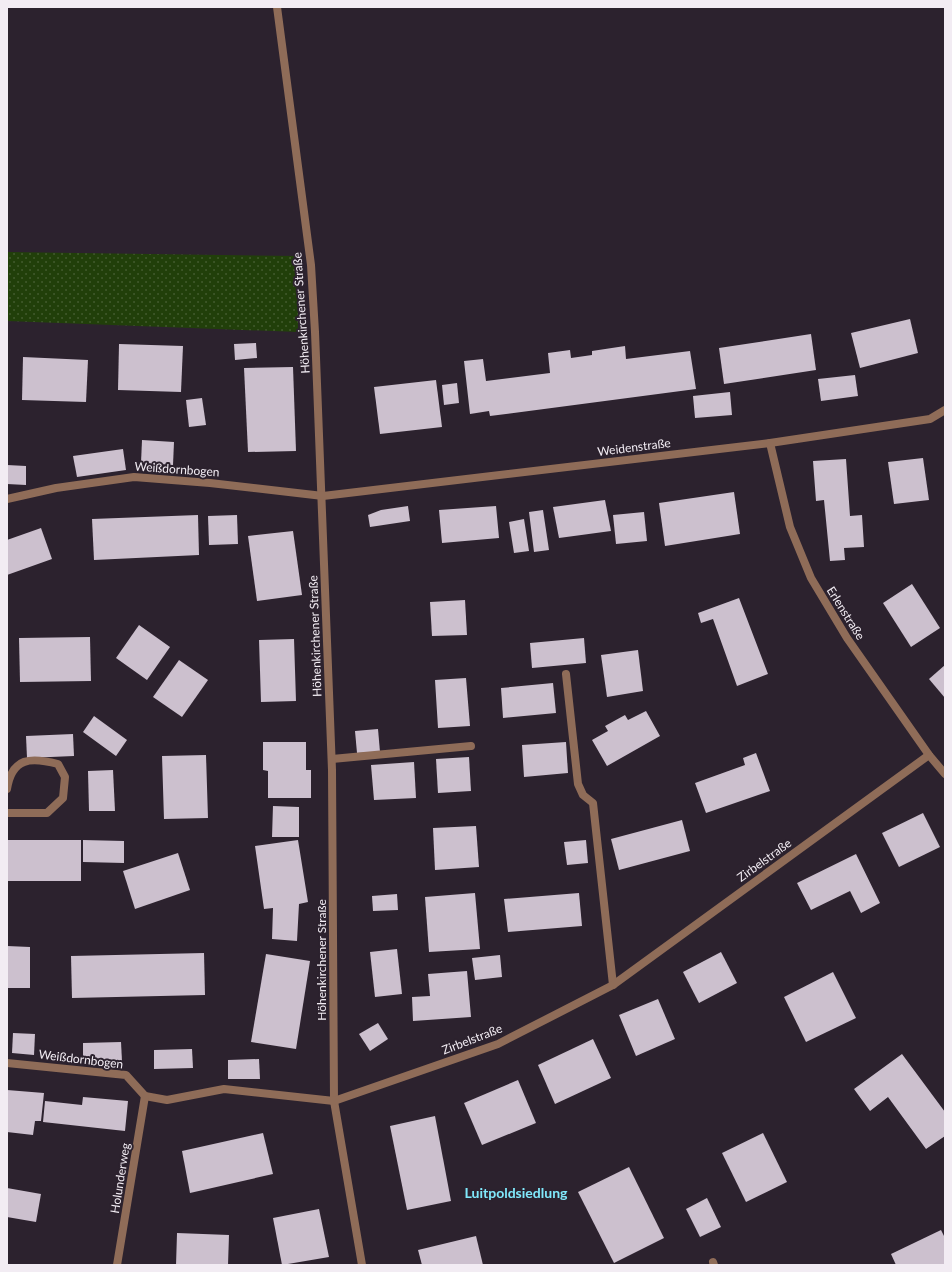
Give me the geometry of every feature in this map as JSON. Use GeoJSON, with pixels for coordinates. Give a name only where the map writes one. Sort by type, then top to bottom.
{"type":"FeatureCollection","features":[{"type":"Feature","properties":{"kind":"street","name":"Höhenkirchener Straße"},"geometry":{"type":"LineString","coordinates":[[277,7],[311,265],[323,496],[332,759],[334,1101],[362,1265]]}},
{"type":"Feature","properties":{"kind":"street","name":"Weidenstraße"},"geometry":{"type":"LineString","coordinates":[[323,496],[770,443],[930,419],[945,410]]}},
{"type":"Feature","properties":{"kind":"street","name":"Erlenstraße"},"geometry":{"type":"LineString","coordinates":[[770,443],[790,528],[811,578],[847,638],[929,755],[945,774]]}},
{"type":"Feature","properties":{"kind":"street","name":"Weißdornbogen"},"geometry":{"type":"LineString","coordinates":[[7,499],[56,488],[134,477],[210,483],[323,496]]}},
{"type":"Feature","properties":{"kind":"street"},"geometry":{"type":"LineString","coordinates":[[566,674],[578,784],[583,795],[593,803],[613,985]]}},
{"type":"Feature","properties":{"kind":"street"},"geometry":{"type":"LineString","coordinates":[[332,759],[471,746]]}},
{"type":"Feature","properties":{"kind":"street","name":"Zirbelstraße"},"geometry":{"type":"LineString","coordinates":[[334,1101],[498,1044],[613,985],[929,755]]}},
{"type":"Feature","properties":{"kind":"street"},"geometry":{"type":"LineString","coordinates":[[7,789],[9,775],[20,762],[38,759],[58,764],[65,777],[63,798],[47,813],[7,813]]}},
{"type":"Feature","properties":{"kind":"street","name":"Weißdornbogen"},"geometry":{"type":"LineString","coordinates":[[7,1063],[126,1075],[145,1096]]}},
{"type":"Feature","properties":{"kind":"street"},"geometry":{"type":"LineString","coordinates":[[145,1096],[167,1100],[224,1089],[334,1101]]}},
{"type":"Feature","properties":{"kind":"street","name":"Holunderweg"},"geometry":{"type":"LineString","coordinates":[[117,1265],[145,1096]]}},
{"type":"Feature","properties":{"kind":"green space"},"geometry":{"type":"Polygon","coordinates":[[[7,252],[298,256],[298,332],[7,321],[7,252]]]}},
{"type":"Feature","properties":{"kind":"building"},"geometry":{"type":"Polygon","coordinates":[[[910,319],[918,353],[860,368],[851,333],[910,319]]]}},
{"type":"Feature","properties":{"kind":"building"},"geometry":{"type":"Polygon","coordinates":[[[811,334],[816,370],[724,384],[719,348],[811,334]]]}},
{"type":"Feature","properties":{"kind":"building"},"geometry":{"type":"Polygon","coordinates":[[[256,343],[257,358],[235,360],[234,344],[256,343]]]}},
{"type":"Feature","properties":{"kind":"building"},"geometry":{"type":"Polygon","coordinates":[[[119,344],[183,346],[181,392],[118,390],[119,344]]]}},
{"type":"Feature","properties":{"kind":"building"},"geometry":{"type":"Polygon","coordinates":[[[625,346],[626,359],[690,351],[696,389],[490,416],[489,411],[470,414],[464,361],[483,359],[486,381],[550,373],[548,353],[570,350],[571,358],[592,355],[592,351],[625,346]]]}},
{"type":"Feature","properties":{"kind":"building"},"geometry":{"type":"Polygon","coordinates":[[[23,357],[88,360],[86,402],[22,400],[23,357]]]}},
{"type":"Feature","properties":{"kind":"building"},"geometry":{"type":"Polygon","coordinates":[[[293,367],[296,451],[248,452],[244,368],[293,367]]]}},
{"type":"Feature","properties":{"kind":"building"},"geometry":{"type":"Polygon","coordinates":[[[855,375],[858,396],[821,401],[818,379],[855,375]]]}},
{"type":"Feature","properties":{"kind":"building"},"geometry":{"type":"Polygon","coordinates":[[[436,380],[442,427],[380,434],[374,387],[436,380]]]}},
{"type":"Feature","properties":{"kind":"building"},"geometry":{"type":"Polygon","coordinates":[[[457,383],[459,403],[444,405],[442,385],[457,383]]]}},
{"type":"Feature","properties":{"kind":"building"},"geometry":{"type":"Polygon","coordinates":[[[730,392],[732,415],[695,418],[693,396],[730,392]]]}},
{"type":"Feature","properties":{"kind":"building"},"geometry":{"type":"Polygon","coordinates":[[[202,398],[206,425],[189,427],[186,400],[202,398]]]}},
{"type":"Feature","properties":{"kind":"building"},"geometry":{"type":"Polygon","coordinates":[[[142,440],[174,442],[173,465],[141,463],[142,440]]]}},
{"type":"Feature","properties":{"kind":"building"},"geometry":{"type":"Polygon","coordinates":[[[123,449],[126,470],[77,477],[73,456],[123,449]]]}},
{"type":"Feature","properties":{"kind":"building"},"geometry":{"type":"Polygon","coordinates":[[[923,458],[929,500],[894,504],[888,462],[923,458]]]}},
{"type":"Feature","properties":{"kind":"building"},"geometry":{"type":"Polygon","coordinates":[[[846,459],[850,516],[862,515],[864,547],[844,548],[845,560],[830,561],[824,500],[816,501],[813,461],[846,459]]]}},
{"type":"Feature","properties":{"kind":"building"},"geometry":{"type":"Polygon","coordinates":[[[7,465],[26,466],[26,485],[7,484],[7,465]]]}},
{"type":"Feature","properties":{"kind":"building"},"geometry":{"type":"Polygon","coordinates":[[[734,492],[740,534],[665,546],[659,503],[734,492]]]}},
{"type":"Feature","properties":{"kind":"building"},"geometry":{"type":"Polygon","coordinates":[[[605,500],[611,531],[559,538],[553,507],[605,500]]]}},
{"type":"Feature","properties":{"kind":"building"},"geometry":{"type":"Polygon","coordinates":[[[408,506],[410,521],[370,527],[368,515],[381,510],[408,506]]]}},
{"type":"Feature","properties":{"kind":"building"},"geometry":{"type":"Polygon","coordinates":[[[496,506],[499,538],[442,543],[439,510],[496,506]]]}},
{"type":"Feature","properties":{"kind":"building"},"geometry":{"type":"Polygon","coordinates":[[[543,510],[549,550],[534,552],[529,512],[543,510]]]}},
{"type":"Feature","properties":{"kind":"building"},"geometry":{"type":"Polygon","coordinates":[[[644,512],[647,541],[616,544],[613,515],[644,512]]]}},
{"type":"Feature","properties":{"kind":"building"},"geometry":{"type":"Polygon","coordinates":[[[198,515],[199,555],[94,560],[92,519],[198,515]]]}},
{"type":"Feature","properties":{"kind":"building"},"geometry":{"type":"Polygon","coordinates":[[[237,515],[238,544],[209,545],[208,516],[237,515]]]}},
{"type":"Feature","properties":{"kind":"building"},"geometry":{"type":"Polygon","coordinates":[[[524,519],[529,551],[514,553],[509,522],[524,519]]]}},
{"type":"Feature","properties":{"kind":"building"},"geometry":{"type":"Polygon","coordinates":[[[41,528],[52,559],[7,575],[7,540],[41,528]]]}},
{"type":"Feature","properties":{"kind":"building"},"geometry":{"type":"Polygon","coordinates":[[[293,531],[302,595],[257,601],[248,536],[293,531]]]}},
{"type":"Feature","properties":{"kind":"building"},"geometry":{"type":"Polygon","coordinates":[[[912,584],[940,628],[911,647],[883,603],[912,584]]]}},
{"type":"Feature","properties":{"kind":"building"},"geometry":{"type":"Polygon","coordinates":[[[739,598],[768,674],[737,686],[713,619],[701,623],[698,613],[739,598]]]}},
{"type":"Feature","properties":{"kind":"building"},"geometry":{"type":"Polygon","coordinates":[[[465,600],[467,635],[432,636],[430,602],[465,600]]]}},
{"type":"Feature","properties":{"kind":"building"},"geometry":{"type":"Polygon","coordinates":[[[139,625],[170,647],[147,680],[116,658],[139,625]]]}},
{"type":"Feature","properties":{"kind":"building"},"geometry":{"type":"Polygon","coordinates":[[[90,637],[91,681],[20,682],[19,638],[90,637]]]}},
{"type":"Feature","properties":{"kind":"building"},"geometry":{"type":"Polygon","coordinates":[[[584,638],[586,663],[532,668],[530,643],[584,638]]]}},
{"type":"Feature","properties":{"kind":"building"},"geometry":{"type":"Polygon","coordinates":[[[294,639],[296,701],[261,702],[259,640],[294,639]]]}},
{"type":"Feature","properties":{"kind":"building"},"geometry":{"type":"Polygon","coordinates":[[[638,650],[643,691],[607,697],[601,655],[638,650]]]}},
{"type":"Feature","properties":{"kind":"building"},"geometry":{"type":"Polygon","coordinates":[[[179,660],[208,680],[182,717],[153,697],[179,660]]]}},
{"type":"Feature","properties":{"kind":"building"},"geometry":{"type":"Polygon","coordinates":[[[945,665],[945,698],[929,679],[945,665]]]}},
{"type":"Feature","properties":{"kind":"building"},"geometry":{"type":"Polygon","coordinates":[[[466,678],[470,726],[438,728],[435,680],[466,678]]]}},
{"type":"Feature","properties":{"kind":"building"},"geometry":{"type":"Polygon","coordinates":[[[553,683],[556,713],[503,718],[501,688],[553,683]]]}},
{"type":"Feature","properties":{"kind":"building"},"geometry":{"type":"Polygon","coordinates":[[[646,711],[660,736],[607,766],[592,740],[608,731],[605,726],[625,715],[628,720],[646,711]]]}},
{"type":"Feature","properties":{"kind":"building"},"geometry":{"type":"Polygon","coordinates":[[[94,716],[127,740],[116,756],[83,732],[94,716]]]}},
{"type":"Feature","properties":{"kind":"building"},"geometry":{"type":"Polygon","coordinates":[[[378,729],[380,752],[357,753],[355,731],[378,729]]]}},
{"type":"Feature","properties":{"kind":"building"},"geometry":{"type":"Polygon","coordinates":[[[73,734],[74,756],[27,758],[26,736],[73,734]]]}},
{"type":"Feature","properties":{"kind":"building"},"geometry":{"type":"Polygon","coordinates":[[[263,742],[306,742],[306,770],[311,770],[311,798],[268,798],[268,771],[263,770],[263,742]]]}},
{"type":"Feature","properties":{"kind":"building"},"geometry":{"type":"Polygon","coordinates":[[[566,742],[568,773],[524,777],[522,745],[566,742]]]}},
{"type":"Feature","properties":{"kind":"building"},"geometry":{"type":"Polygon","coordinates":[[[756,753],[770,791],[706,813],[695,783],[745,765],[743,758],[756,753]]]}},
{"type":"Feature","properties":{"kind":"building"},"geometry":{"type":"Polygon","coordinates":[[[206,755],[208,818],[164,819],[162,756],[206,755]]]}},
{"type":"Feature","properties":{"kind":"building"},"geometry":{"type":"Polygon","coordinates":[[[469,757],[471,791],[438,793],[436,759],[469,757]]]}},
{"type":"Feature","properties":{"kind":"building"},"geometry":{"type":"Polygon","coordinates":[[[414,762],[416,798],[374,800],[371,765],[414,762]]]}},
{"type":"Feature","properties":{"kind":"building"},"geometry":{"type":"Polygon","coordinates":[[[113,770],[115,811],[89,811],[88,771],[113,770]]]}},
{"type":"Feature","properties":{"kind":"building"},"geometry":{"type":"Polygon","coordinates":[[[273,806],[299,807],[299,837],[272,837],[273,806]]]}},
{"type":"Feature","properties":{"kind":"building"},"geometry":{"type":"Polygon","coordinates":[[[923,813],[940,847],[899,867],[882,833],[923,813]]]}},
{"type":"Feature","properties":{"kind":"building"},"geometry":{"type":"Polygon","coordinates":[[[682,820],[690,851],[619,870],[611,839],[682,820]]]}},
{"type":"Feature","properties":{"kind":"building"},"geometry":{"type":"Polygon","coordinates":[[[476,826],[479,867],[435,870],[433,828],[476,826]]]}},
{"type":"Feature","properties":{"kind":"building"},"geometry":{"type":"Polygon","coordinates":[[[7,840],[81,840],[81,881],[7,881],[7,840]]]}},
{"type":"Feature","properties":{"kind":"building"},"geometry":{"type":"Polygon","coordinates":[[[83,840],[124,841],[124,863],[83,862],[83,840]]]}},
{"type":"Feature","properties":{"kind":"building"},"geometry":{"type":"Polygon","coordinates":[[[298,840],[308,902],[299,904],[297,941],[272,939],[273,908],[264,909],[255,846],[298,840]]]}},
{"type":"Feature","properties":{"kind":"building"},"geometry":{"type":"Polygon","coordinates":[[[586,840],[588,863],[567,865],[564,842],[586,840]]]}},
{"type":"Feature","properties":{"kind":"building"},"geometry":{"type":"Polygon","coordinates":[[[178,853],[190,890],[135,909],[123,871],[178,853]]]}},
{"type":"Feature","properties":{"kind":"building"},"geometry":{"type":"Polygon","coordinates":[[[856,854],[880,903],[861,913],[850,891],[811,910],[797,883],[856,854]]]}},
{"type":"Feature","properties":{"kind":"building"},"geometry":{"type":"Polygon","coordinates":[[[475,893],[480,949],[429,952],[425,897],[475,893]]]}},
{"type":"Feature","properties":{"kind":"building"},"geometry":{"type":"Polygon","coordinates":[[[579,893],[582,926],[508,932],[504,899],[579,893]]]}},
{"type":"Feature","properties":{"kind":"building"},"geometry":{"type":"Polygon","coordinates":[[[397,894],[398,910],[373,911],[372,896],[397,894]]]}},
{"type":"Feature","properties":{"kind":"building"},"geometry":{"type":"Polygon","coordinates":[[[7,946],[30,947],[30,988],[7,988],[7,946]]]}},
{"type":"Feature","properties":{"kind":"building"},"geometry":{"type":"Polygon","coordinates":[[[397,949],[402,994],[375,997],[370,952],[397,949]]]}},
{"type":"Feature","properties":{"kind":"building"},"geometry":{"type":"Polygon","coordinates":[[[721,952],[737,983],[699,1003],[683,972],[721,952]]]}},
{"type":"Feature","properties":{"kind":"building"},"geometry":{"type":"Polygon","coordinates":[[[204,953],[205,995],[72,998],[71,956],[204,953]]]}},
{"type":"Feature","properties":{"kind":"building"},"geometry":{"type":"Polygon","coordinates":[[[266,954],[310,961],[296,1049],[251,1042],[266,954]]]}},
{"type":"Feature","properties":{"kind":"building"},"geometry":{"type":"Polygon","coordinates":[[[500,955],[502,977],[475,980],[472,958],[500,955]]]}},
{"type":"Feature","properties":{"kind":"building"},"geometry":{"type":"Polygon","coordinates":[[[467,971],[471,1017],[413,1021],[412,997],[430,996],[428,974],[467,971]]]}},
{"type":"Feature","properties":{"kind":"building"},"geometry":{"type":"Polygon","coordinates":[[[833,972],[856,1018],[806,1042],[784,997],[833,972]]]}},
{"type":"Feature","properties":{"kind":"building"},"geometry":{"type":"Polygon","coordinates":[[[658,999],[675,1039],[636,1056],[619,1015],[658,999]]]}},
{"type":"Feature","properties":{"kind":"building"},"geometry":{"type":"Polygon","coordinates":[[[378,1023],[388,1039],[370,1051],[359,1034],[378,1023]]]}},
{"type":"Feature","properties":{"kind":"building"},"geometry":{"type":"Polygon","coordinates":[[[13,1033],[35,1034],[34,1055],[12,1053],[13,1033]]]}},
{"type":"Feature","properties":{"kind":"building"},"geometry":{"type":"Polygon","coordinates":[[[593,1039],[611,1078],[555,1104],[538,1065],[593,1039]]]}},
{"type":"Feature","properties":{"kind":"building"},"geometry":{"type":"Polygon","coordinates":[[[121,1042],[122,1061],[83,1062],[83,1043],[121,1042]]]}},
{"type":"Feature","properties":{"kind":"building"},"geometry":{"type":"Polygon","coordinates":[[[192,1049],[193,1068],[154,1069],[154,1050],[192,1049]]]}},
{"type":"Feature","properties":{"kind":"building"},"geometry":{"type":"Polygon","coordinates":[[[902,1054],[945,1112],[945,1136],[926,1149],[888,1097],[870,1111],[854,1089],[902,1054]]]}},
{"type":"Feature","properties":{"kind":"building"},"geometry":{"type":"Polygon","coordinates":[[[259,1059],[260,1079],[228,1079],[228,1060],[259,1059]]]}},
{"type":"Feature","properties":{"kind":"building"},"geometry":{"type":"Polygon","coordinates":[[[518,1080],[536,1123],[482,1145],[464,1103],[518,1080]]]}},
{"type":"Feature","properties":{"kind":"building"},"geometry":{"type":"Polygon","coordinates":[[[7,1090],[44,1093],[41,1121],[35,1121],[33,1135],[7,1132],[7,1090]]]}},
{"type":"Feature","properties":{"kind":"building"},"geometry":{"type":"Polygon","coordinates":[[[83,1097],[128,1101],[125,1131],[43,1122],[45,1101],[82,1105],[83,1097]]]}},
{"type":"Feature","properties":{"kind":"building"},"geometry":{"type":"Polygon","coordinates":[[[435,1116],[451,1201],[407,1210],[390,1126],[435,1116]]]}},
{"type":"Feature","properties":{"kind":"building"},"geometry":{"type":"Polygon","coordinates":[[[263,1133],[273,1174],[190,1193],[182,1151],[263,1133]]]}},
{"type":"Feature","properties":{"kind":"building"},"geometry":{"type":"Polygon","coordinates":[[[763,1133],[787,1182],[746,1202],[722,1153],[763,1133]]]}},
{"type":"Feature","properties":{"kind":"building"},"geometry":{"type":"Polygon","coordinates":[[[629,1167],[664,1238],[614,1263],[578,1192],[629,1167]]]}},
{"type":"Feature","properties":{"kind":"building"},"geometry":{"type":"Polygon","coordinates":[[[7,1188],[41,1194],[36,1222],[7,1217],[7,1188]]]}},
{"type":"Feature","properties":{"kind":"building"},"geometry":{"type":"Polygon","coordinates":[[[707,1198],[721,1227],[700,1237],[686,1209],[707,1198]]]}},
{"type":"Feature","properties":{"kind":"building"},"geometry":{"type":"Polygon","coordinates":[[[319,1209],[329,1257],[282,1265],[273,1218],[319,1209]]]}},
{"type":"Feature","properties":{"kind":"building"},"geometry":{"type":"Polygon","coordinates":[[[941,1230],[945,1238],[945,1265],[896,1265],[891,1254],[941,1230]]]}},
{"type":"Feature","properties":{"kind":"building"},"geometry":{"type":"Polygon","coordinates":[[[177,1233],[229,1235],[228,1265],[176,1265],[177,1233]]]}},
{"type":"Feature","properties":{"kind":"building"},"geometry":{"type":"Polygon","coordinates":[[[476,1236],[483,1265],[422,1265],[418,1250],[476,1236]]]}},
{"type":"Feature","properties":{"kind":"district","name":"Luitpoldsiedlung"},"geometry":{"type":"Point","coordinates":[516,1192]}}]}
